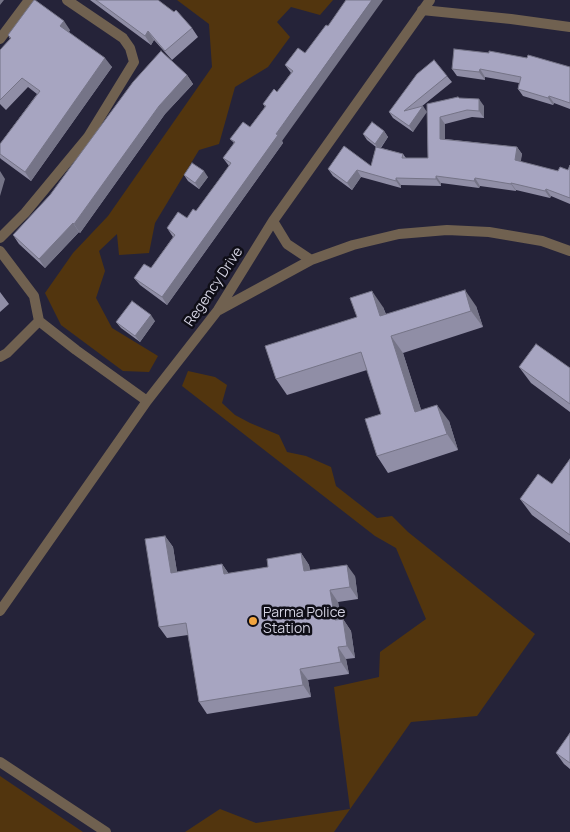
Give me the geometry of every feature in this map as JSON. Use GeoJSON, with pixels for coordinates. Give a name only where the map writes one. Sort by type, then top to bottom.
{"type":"FeatureCollection","features":[{"type":"Feature","properties":{"kind":"street"},"geometry":{"type":"LineString","coordinates":[[0,39],[29,0]]}},
{"type":"Feature","properties":{"kind":"street"},"geometry":{"type":"LineString","coordinates":[[0,238],[25,214],[88,137],[134,62],[130,48],[123,38],[67,0]]}},
{"type":"Feature","properties":{"kind":"street","name":"Regency Drive"},"geometry":{"type":"LineString","coordinates":[[0,611],[147,401],[218,310],[273,221],[430,0]]}},
{"type":"Feature","properties":{"kind":"street"},"geometry":{"type":"LineString","coordinates":[[422,10],[570,27]]}},
{"type":"Feature","properties":{"kind":"street"},"geometry":{"type":"LineString","coordinates":[[273,221],[287,244],[311,260]]}},
{"type":"Feature","properties":{"kind":"street"},"geometry":{"type":"LineString","coordinates":[[218,310],[311,260],[371,240],[412,232],[447,230],[514,235],[542,241],[570,251]]}},
{"type":"Feature","properties":{"kind":"street"},"geometry":{"type":"LineString","coordinates":[[0,252],[34,296],[39,321],[147,401]]}},
{"type":"Feature","properties":{"kind":"street"},"geometry":{"type":"LineString","coordinates":[[0,357],[7,354],[39,321]]}},
{"type":"Feature","properties":{"kind":"street"},"geometry":{"type":"LineString","coordinates":[[0,762],[106,832]]}},
{"type":"Feature","properties":{"kind":"shaded area"},"geometry":{"type":"Polygon","coordinates":[[[177,0],[333,0],[320,15],[291,7],[277,22],[290,37],[268,67],[235,87],[219,144],[199,150],[155,223],[149,253],[119,255],[117,234],[99,251],[105,271],[96,298],[112,328],[158,356],[149,372],[123,371],[61,325],[45,293],[73,253],[108,216],[212,67],[209,24],[177,0]]]}},
{"type":"Feature","properties":{"kind":"shaded area"},"geometry":{"type":"Polygon","coordinates":[[[188,371],[215,377],[227,385],[222,403],[235,415],[279,435],[287,452],[306,456],[331,467],[336,486],[377,518],[392,516],[408,532],[535,634],[477,716],[411,722],[334,832],[185,832],[220,809],[256,823],[350,809],[334,687],[379,677],[380,652],[426,619],[396,548],[375,536],[182,386],[188,371]]]}},
{"type":"Feature","properties":{"kind":"shaded area"},"geometry":{"type":"Polygon","coordinates":[[[0,776],[83,832],[0,832],[0,776]]]}},
{"type":"Feature","properties":{"kind":"building"},"geometry":{"type":"Polygon","coordinates":[[[34,0],[64,21],[60,26],[105,58],[25,172],[0,154],[0,144],[40,91],[22,78],[0,100],[0,50],[11,38],[8,35],[34,0]]]}},
{"type":"Feature","properties":{"kind":"building"},"geometry":{"type":"Polygon","coordinates":[[[96,0],[158,0],[174,12],[176,10],[192,28],[165,51],[148,31],[145,36],[96,0]]]}},
{"type":"Feature","properties":{"kind":"building"},"geometry":{"type":"Polygon","coordinates":[[[346,0],[372,0],[162,297],[134,278],[144,264],[151,268],[175,235],[167,228],[178,212],[187,218],[193,209],[196,211],[231,163],[223,158],[235,142],[230,139],[243,122],[250,127],[266,106],[263,104],[274,89],[277,92],[293,71],[285,65],[298,48],[305,53],[326,25],[328,26],[346,0]]]}},
{"type":"Feature","properties":{"kind":"building"},"geometry":{"type":"Polygon","coordinates":[[[454,49],[489,53],[489,51],[527,58],[528,55],[570,67],[570,103],[518,89],[521,77],[480,69],[479,72],[452,69],[454,49]]]}},
{"type":"Feature","properties":{"kind":"building"},"geometry":{"type":"Polygon","coordinates":[[[161,51],[187,75],[159,106],[74,224],[39,259],[13,235],[50,195],[133,82],[161,51]]]}},
{"type":"Feature","properties":{"kind":"building"},"geometry":{"type":"Polygon","coordinates":[[[434,60],[447,76],[404,111],[423,106],[409,126],[389,112],[417,74],[434,60]]]}},
{"type":"Feature","properties":{"kind":"building"},"geometry":{"type":"Polygon","coordinates":[[[458,97],[479,99],[479,111],[467,110],[440,117],[440,139],[517,147],[515,160],[558,171],[560,167],[568,170],[570,165],[570,198],[546,189],[545,191],[511,183],[475,178],[474,181],[436,176],[436,179],[396,178],[396,181],[357,170],[347,183],[328,169],[344,146],[371,166],[376,147],[403,154],[402,158],[428,158],[427,104],[458,97]]]}},
{"type":"Feature","properties":{"kind":"building"},"geometry":{"type":"Polygon","coordinates":[[[372,122],[384,131],[375,144],[363,134],[372,122]]]}},
{"type":"Feature","properties":{"kind":"building"},"geometry":{"type":"Polygon","coordinates":[[[192,163],[204,171],[195,183],[184,175],[192,163]]]}},
{"type":"Feature","properties":{"kind":"building"},"geometry":{"type":"Polygon","coordinates":[[[465,290],[471,311],[391,336],[415,412],[437,405],[447,434],[377,456],[365,419],[381,414],[361,352],[276,379],[265,346],[357,317],[350,298],[372,291],[380,316],[465,290]]]}},
{"type":"Feature","properties":{"kind":"building"},"geometry":{"type":"Polygon","coordinates":[[[132,301],[151,315],[135,336],[116,322],[132,301]]]}},
{"type":"Feature","properties":{"kind":"building"},"geometry":{"type":"Polygon","coordinates":[[[536,344],[570,368],[570,404],[519,367],[536,344]]]}},
{"type":"Feature","properties":{"kind":"building"},"geometry":{"type":"Polygon","coordinates":[[[570,459],[570,535],[520,499],[538,474],[552,484],[570,459]]]}},
{"type":"Feature","properties":{"kind":"building","name":"Parma Police Station"},"geometry":{"type":"Polygon","coordinates":[[[165,536],[171,573],[222,564],[224,574],[268,567],[267,559],[301,553],[304,571],[347,565],[350,587],[330,590],[335,620],[343,619],[347,646],[338,647],[341,662],[300,669],[303,685],[199,702],[186,623],[159,627],[145,539],[165,536]]]}},
{"type":"Feature","properties":{"kind":"building"},"geometry":{"type":"Polygon","coordinates":[[[570,733],[570,763],[556,753],[570,733]]]}},
{"type":"Feature","properties":{"kind":"place","name":"Parma Police Station"},"geometry":{"type":"Point","coordinates":[253,621]}}]}
